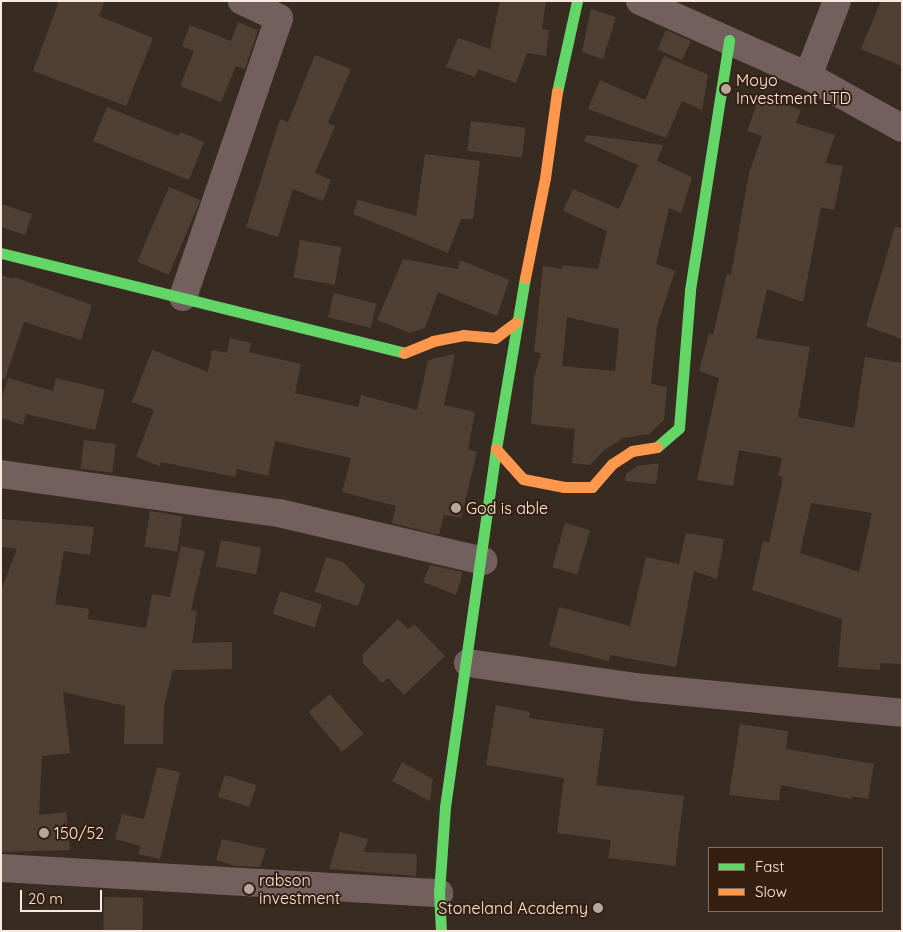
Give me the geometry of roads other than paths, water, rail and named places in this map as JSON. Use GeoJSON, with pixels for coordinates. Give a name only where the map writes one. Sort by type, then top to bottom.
{"type":"FeatureCollection","features":[{"type":"Feature","properties":{"kind":"street"},"geometry":{"type":"LineString","coordinates":[[183,297],[279,18],[242,1]]}},
{"type":"Feature","properties":{"kind":"street"},"geometry":{"type":"LineString","coordinates":[[441,931],[440,894],[446,807],[483,562],[496,449],[516,322],[545,178],[554,107],[577,1]]}},
{"type":"Feature","properties":{"kind":"street"},"geometry":{"type":"LineString","coordinates":[[640,1],[690,11],[729,40],[808,76],[902,128]]}},
{"type":"Feature","properties":{"kind":"street"},"geometry":{"type":"LineString","coordinates":[[808,76],[837,1]]}},
{"type":"Feature","properties":{"kind":"street"},"geometry":{"type":"LineString","coordinates":[[496,449],[523,479],[564,488],[592,487],[612,464],[632,451],[655,449],[679,428],[690,290],[729,40]]}},
{"type":"Feature","properties":{"kind":"street"},"geometry":{"type":"LineString","coordinates":[[1,253],[404,353],[432,341],[463,335],[495,338],[516,322]]}},
{"type":"Feature","properties":{"kind":"street"},"geometry":{"type":"LineString","coordinates":[[1,474],[279,513],[483,562]]}},
{"type":"Feature","properties":{"kind":"street"},"geometry":{"type":"LineString","coordinates":[[468,663],[634,687],[902,713]]}},
{"type":"Feature","properties":{"kind":"street"},"geometry":{"type":"LineString","coordinates":[[1,868],[440,894]]}},
{"type":"Feature","properties":{"kind":"place","name":"Moyo Investment LTD"},"geometry":{"type":"Point","coordinates":[726,89]}},
{"type":"Feature","properties":{"kind":"place","name":"God is able"},"geometry":{"type":"Point","coordinates":[456,508]}},
{"type":"Feature","properties":{"kind":"place","name":"150/52"},"geometry":{"type":"Point","coordinates":[44,833]}},
{"type":"Feature","properties":{"kind":"place","name":"rabson investment"},"geometry":{"type":"Point","coordinates":[249,889]}},
{"type":"Feature","properties":{"kind":"place","name":"Stoneland Academy"},"geometry":{"type":"Point","coordinates":[598,908]}}]}
